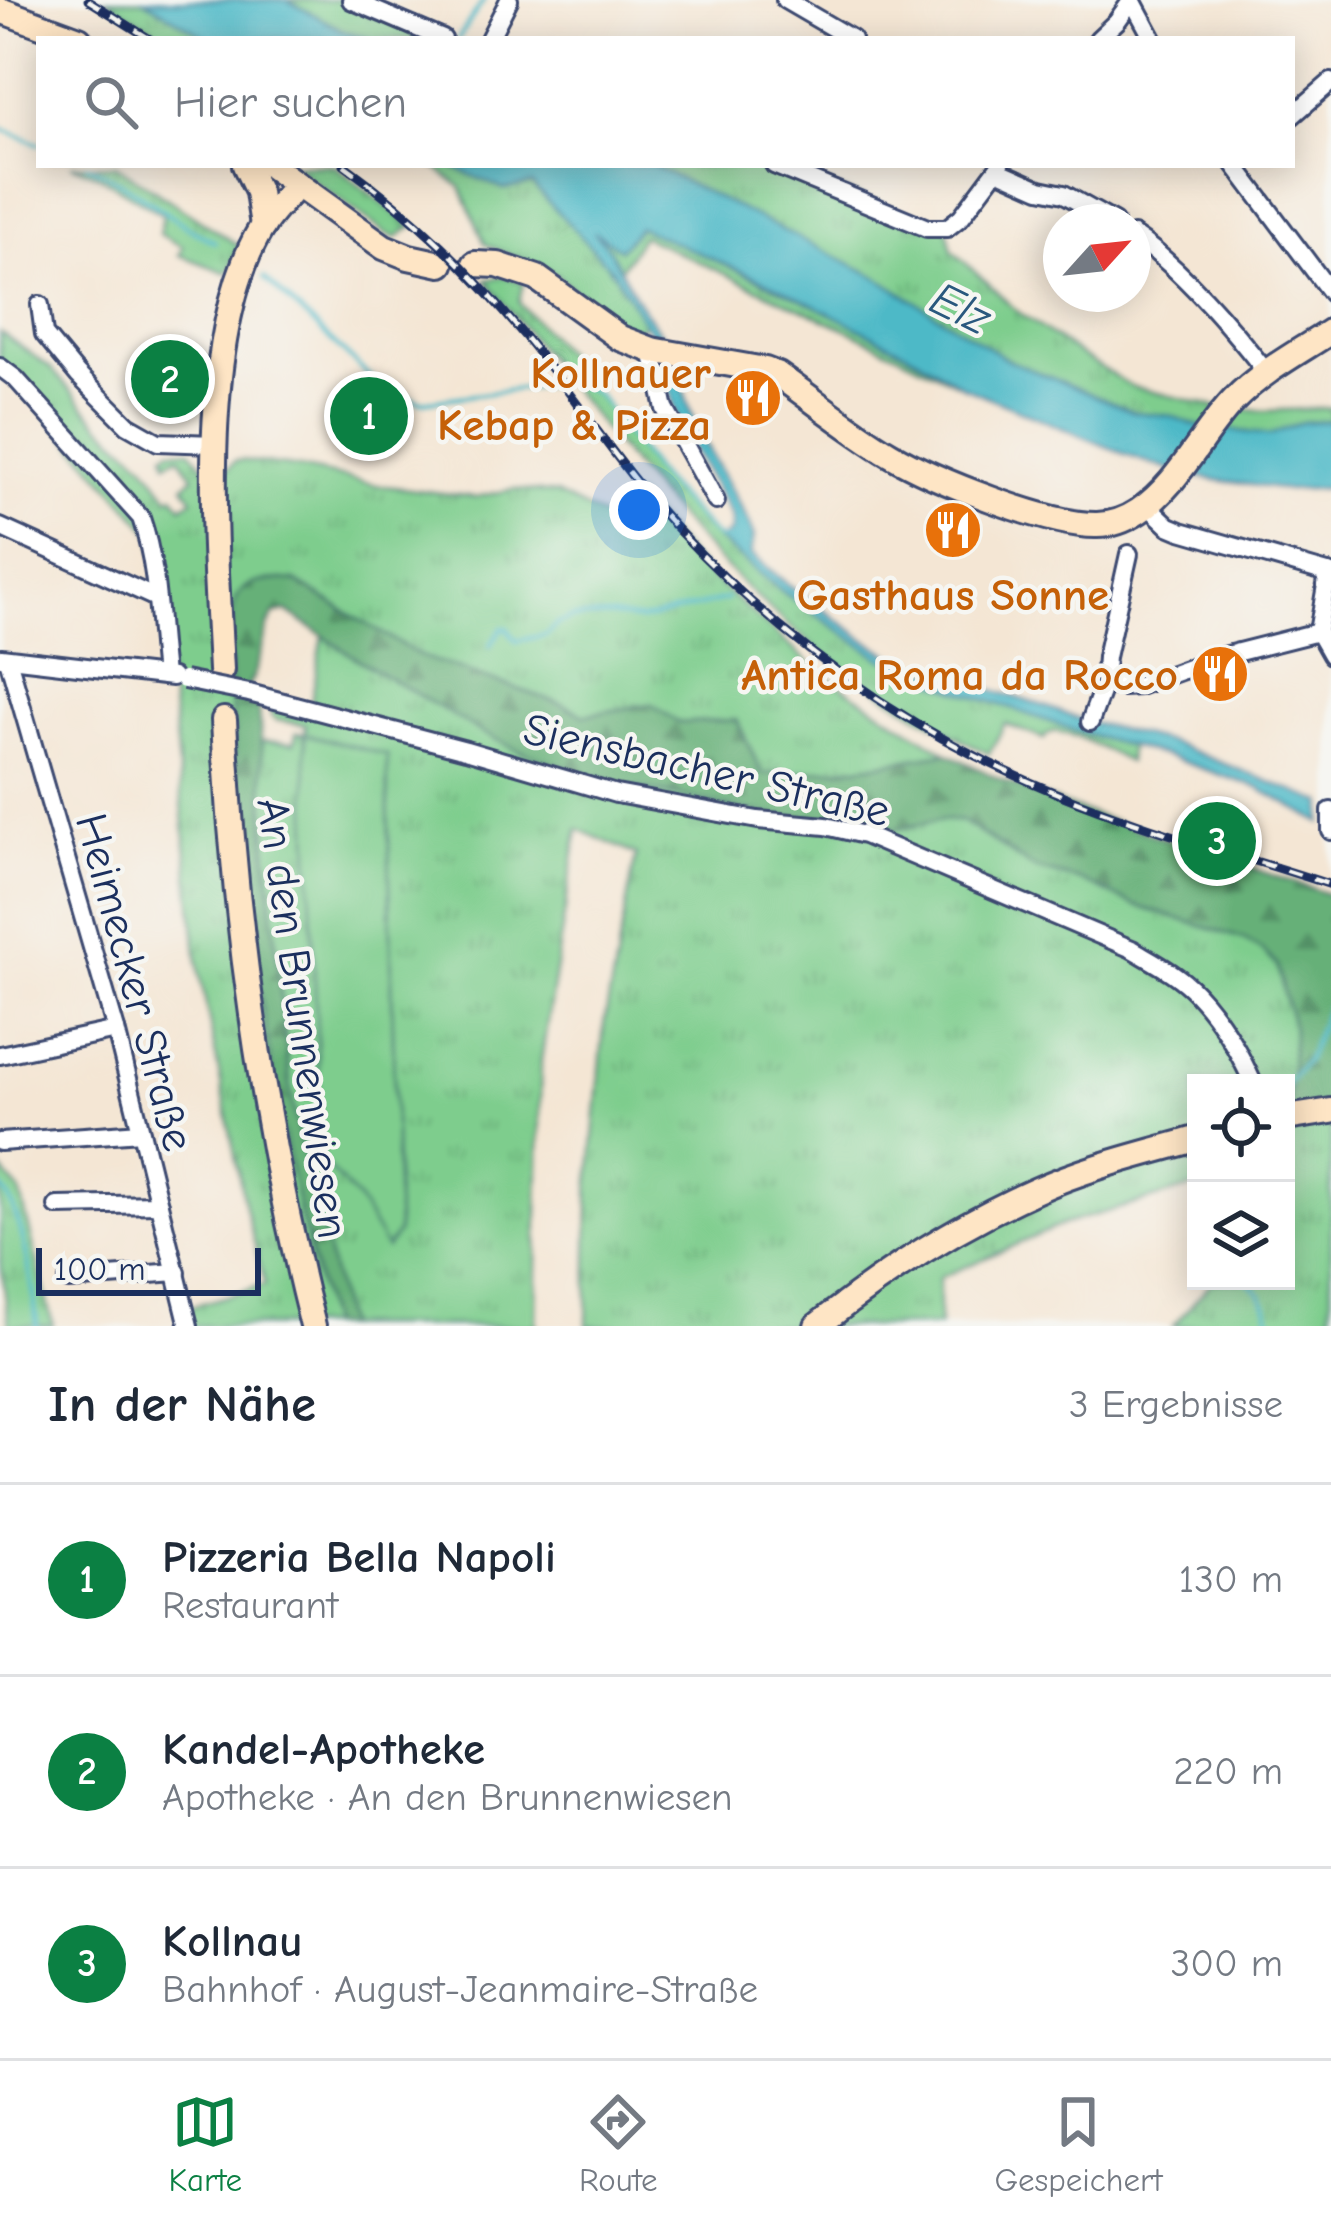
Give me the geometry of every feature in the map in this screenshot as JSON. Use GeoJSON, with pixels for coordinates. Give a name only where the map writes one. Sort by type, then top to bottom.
{"type":"FeatureCollection","features":[{"type":"Feature","properties":{"kind":"street"},"geometry":{"type":"LineString","coordinates":[[351,0],[435,36]]}},
{"type":"Feature","properties":{"kind":"street"},"geometry":{"type":"LineString","coordinates":[[491,36],[509,0]]}},
{"type":"Feature","properties":{"kind":"street"},"geometry":{"type":"LineString","coordinates":[[785,0],[847,36]]}},
{"type":"Feature","properties":{"kind":"street"},"geometry":{"type":"LineString","coordinates":[[1101,36],[1132,0],[1151,36]]}},
{"type":"Feature","properties":{"kind":"street"},"geometry":{"type":"LineString","coordinates":[[0,10],[72,36]]}},
{"type":"Feature","properties":{"kind":"street"},"geometry":{"type":"LineString","coordinates":[[1295,113],[1331,82]]}},
{"type":"Feature","properties":{"kind":"street"},"geometry":{"type":"LineString","coordinates":[[246,168],[258,192],[262,226]]}},
{"type":"Feature","properties":{"kind":"street"},"geometry":{"type":"LineString","coordinates":[[274,168],[384,248],[441,263]]}},
{"type":"Feature","properties":{"kind":"street"},"geometry":{"type":"LineString","coordinates":[[781,168],[927,228],[947,228],[962,217],[998,168],[1082,204]]}},
{"type":"Feature","properties":{"kind":"street"},"geometry":{"type":"LineString","coordinates":[[1237,168],[1331,293]]}},
{"type":"Feature","properties":{"kind":"street"},"geometry":{"type":"LineString","coordinates":[[221,670],[215,444],[224,340],[234,295],[262,226],[298,185]]}},
{"type":"Feature","properties":{"kind":"street"},"geometry":{"type":"LineString","coordinates":[[1151,247],[1267,374]]}},
{"type":"Feature","properties":{"kind":"street"},"geometry":{"type":"LineString","coordinates":[[475,264],[498,265],[537,278],[608,331],[652,350],[778,375],[891,454],[938,477],[1075,524],[1117,522],[1147,505],[1235,399],[1267,374],[1326,341]]}},
{"type":"Feature","properties":{"kind":"street"},"geometry":{"type":"LineString","coordinates":[[40,305],[44,334],[128,424],[158,442],[215,444]]}},
{"type":"Feature","properties":{"kind":"street"},"geometry":{"type":"LineString","coordinates":[[652,350],[664,410],[716,501]]}},
{"type":"Feature","properties":{"kind":"street"},"geometry":{"type":"LineString","coordinates":[[0,367],[141,518],[164,676]]}},
{"type":"Feature","properties":{"kind":"street"},"geometry":{"type":"LineString","coordinates":[[1147,505],[1181,531],[1329,574],[1318,632],[1331,655]]}},
{"type":"Feature","properties":{"kind":"street"},"geometry":{"type":"LineString","coordinates":[[0,527],[156,598]]}},
{"type":"Feature","properties":{"kind":"street"},"geometry":{"type":"LineString","coordinates":[[1090,722],[1104,684],[1129,554]]}},
{"type":"Feature","properties":{"kind":"street"},"geometry":{"type":"LineString","coordinates":[[1104,684],[1139,686],[1219,657],[1318,632]]}},
{"type":"Feature","properties":{"kind":"street","name":"Siensbacher Straße"},"geometry":{"type":"LineString","coordinates":[[4,658],[164,676],[249,693],[616,794],[758,820],[826,826],[893,846],[1168,969],[1197,994],[1249,1074]]}},
{"type":"Feature","properties":{"kind":"street","name":"Heimecker Straße"},"geometry":{"type":"LineString","coordinates":[[4,658],[116,1030],[189,1326]]}},
{"type":"Feature","properties":{"kind":"street","name":"An den Brunnenwiesen"},"geometry":{"type":"LineString","coordinates":[[224,720],[248,986],[285,1203],[313,1326]]}},
{"type":"Feature","properties":{"kind":"street"},"geometry":{"type":"LineString","coordinates":[[1330,829],[1331,811]]}},
{"type":"Feature","properties":{"kind":"street"},"geometry":{"type":"LineString","coordinates":[[0,1055],[116,1030]]}},
{"type":"Feature","properties":{"kind":"street"},"geometry":{"type":"LineString","coordinates":[[1295,1117],[1331,1112]]}},
{"type":"Feature","properties":{"kind":"street"},"geometry":{"type":"LineString","coordinates":[[0,1142],[141,1132]]}},
{"type":"Feature","properties":{"kind":"street"},"geometry":{"type":"LineString","coordinates":[[818,1326],[867,1286],[964,1226],[1119,1160],[1187,1141]]}},
{"type":"Feature","properties":{"kind":"street"},"geometry":{"type":"LineString","coordinates":[[57,1206],[159,1204]]}},
{"type":"Feature","properties":{"kind":"street"},"geometry":{"type":"LineString","coordinates":[[68,1280],[177,1272]]}},
{"type":"Feature","properties":{"kind":"green space"},"geometry":{"type":"Polygon","coordinates":[[[106,0],[144,0],[204,36],[165,36],[106,0]]]}},
{"type":"Feature","properties":{"kind":"green space"},"geometry":{"type":"Polygon","coordinates":[[[286,0],[351,0],[436,36],[361,36],[286,0]]]}},
{"type":"Feature","properties":{"kind":"green space"},"geometry":{"type":"Polygon","coordinates":[[[79,168],[121,168],[241,247],[227,273],[179,255],[183,247],[159,234],[163,215],[79,168]]]}},
{"type":"Feature","properties":{"kind":"green space"},"geometry":{"type":"Polygon","coordinates":[[[296,168],[338,168],[412,227],[396,238],[296,168]]]}},
{"type":"Feature","properties":{"kind":"green space"},"geometry":{"type":"Polygon","coordinates":[[[436,168],[455,168],[503,189],[535,177],[620,249],[639,227],[846,321],[964,387],[642,236],[619,271],[646,323],[630,333],[556,274],[485,244],[461,187],[436,168]]]}},
{"type":"Feature","properties":{"kind":"green space"},"geometry":{"type":"Polygon","coordinates":[[[657,168],[782,168],[947,228],[952,250],[1017,311],[1133,387],[1222,408],[1331,408],[1331,421],[1303,422],[1270,435],[1134,412],[1010,361],[877,277],[657,168]]]}},
{"type":"Feature","properties":{"kind":"green space"},"geometry":{"type":"Polygon","coordinates":[[[505,276],[523,282],[519,303],[573,362],[659,477],[719,541],[783,592],[881,658],[1129,746],[1128,762],[1078,737],[1055,731],[1044,739],[1005,724],[989,754],[877,690],[799,634],[695,536],[623,453],[486,280],[505,276]]]}},
{"type":"Feature","properties":{"kind":"green space"},"geometry":{"type":"Polygon","coordinates":[[[0,332],[51,368],[182,506],[193,499],[184,485],[194,477],[179,456],[167,462],[165,453],[170,449],[191,450],[203,465],[229,468],[242,460],[377,485],[476,497],[513,489],[556,494],[605,518],[636,496],[707,574],[821,673],[947,753],[761,775],[737,720],[679,723],[651,704],[585,715],[420,656],[295,581],[235,598],[298,1207],[329,1326],[189,1326],[185,1308],[265,1285],[245,1207],[198,964],[152,534],[0,361],[0,332]]]}},
{"type":"Feature","properties":{"kind":"green space"},"geometry":{"type":"Polygon","coordinates":[[[295,581],[420,656],[585,715],[651,704],[679,723],[737,720],[762,774],[859,767],[947,753],[1065,805],[1331,895],[1331,1111],[1295,1117],[1293,1029],[1277,965],[1244,939],[1035,869],[962,821],[941,820],[888,831],[822,817],[779,817],[601,780],[481,732],[286,611],[276,614],[269,626],[249,684],[250,703],[259,705],[267,853],[291,1098],[345,1326],[329,1326],[269,1058],[246,875],[230,642],[239,594],[258,582],[295,581]]]}},
{"type":"Feature","properties":{"kind":"green space"},"geometry":{"type":"Polygon","coordinates":[[[323,636],[481,732],[601,780],[779,817],[822,817],[888,831],[941,820],[962,821],[1035,869],[1244,939],[1263,951],[1277,964],[1293,1029],[1291,1074],[1187,1074],[1187,1190],[1064,1224],[939,1278],[939,1326],[587,1326],[589,1192],[604,1024],[636,855],[578,829],[541,1061],[536,1326],[345,1326],[291,1098],[267,853],[261,741],[294,743],[296,733],[305,734],[306,725],[275,720],[271,716],[274,706],[309,713],[323,636]],[[306,734],[322,1161],[358,1200],[387,1246],[397,1232],[387,756],[306,734]]]}},
{"type":"Feature","properties":{"kind":"green space"},"geometry":{"type":"Polygon","coordinates":[[[305,734],[387,755],[397,1233],[386,1248],[358,1200],[322,1161],[305,734]]]}},
{"type":"Feature","properties":{"kind":"green space"},"geometry":{"type":"Polygon","coordinates":[[[1331,1111],[1331,1326],[1173,1326],[1204,1290],[1295,1290],[1295,1116],[1331,1111]]]}},
{"type":"Feature","properties":{"kind":"green space"},"geometry":{"type":"Polygon","coordinates":[[[0,1168],[20,1191],[53,1326],[9,1326],[0,1255],[0,1168]]]}},
{"type":"Feature","properties":{"kind":"water"},"geometry":{"type":"Polygon","coordinates":[[[144,0],[286,0],[361,36],[204,36],[144,0]]]}},
{"type":"Feature","properties":{"kind":"water"},"geometry":{"type":"Polygon","coordinates":[[[455,168],[657,168],[877,277],[1010,361],[1134,412],[1270,435],[1303,422],[1331,421],[1331,488],[1286,490],[1175,472],[964,387],[832,314],[639,227],[620,249],[594,232],[667,342],[697,429],[749,522],[754,536],[751,554],[781,579],[907,664],[1085,721],[1169,742],[1324,803],[1322,823],[1256,787],[940,684],[881,658],[783,592],[719,541],[731,531],[731,517],[676,412],[654,339],[613,271],[532,184],[503,189],[455,168]]]}},
{"type":"Feature","properties":{"kind":"waterway"},"geometry":{"type":"LineString","coordinates":[[460,36],[484,0]]}},
{"type":"Feature","properties":{"kind":"waterway"},"geometry":{"type":"LineString","coordinates":[[0,128],[36,143]]}},
{"type":"Feature","properties":{"kind":"waterway"},"geometry":{"type":"LineString","coordinates":[[92,168],[215,242]]}},
{"type":"Feature","properties":{"kind":"waterway"},"geometry":{"type":"LineString","coordinates":[[264,278],[383,389],[421,402],[550,385]]}},
{"type":"Feature","properties":{"kind":"waterway"},"geometry":{"type":"LineString","coordinates":[[570,383],[599,396],[659,477],[726,542]]}},
{"type":"Feature","properties":{"kind":"waterway"},"geometry":{"type":"LineString","coordinates":[[490,646],[502,628],[516,641],[546,635],[572,618],[642,620],[727,599]]}},
{"type":"Feature","properties":{"kind":"waterway"},"geometry":{"type":"LineString","coordinates":[[1295,1074],[1307,1059],[1331,999]]}},
{"type":"Feature","properties":{"kind":"waterway"},"geometry":{"type":"LineString","coordinates":[[0,1186],[21,1232],[37,1326]]}},
{"type":"Feature","properties":{"kind":"waterway"},"geometry":{"type":"LineString","coordinates":[[1257,1290],[1265,1300],[1270,1326]]}},
{"type":"Feature","properties":{"kind":"railway"},"geometry":{"type":"LineString","coordinates":[[88,0],[145,36]]}},
{"type":"Feature","properties":{"kind":"railway"},"geometry":{"type":"LineString","coordinates":[[348,168],[419,225],[485,290],[679,531],[762,611],[853,682],[951,743],[1056,793],[1331,885]]}},
{"type":"Feature","properties":{"kind":"place","name":"Kandel-Apotheke"},"geometry":{"type":"Point","coordinates":[170,379]}},
{"type":"Feature","properties":{"kind":"place","name":"Kollnauer Kebap & Pizza"},"geometry":{"type":"Point","coordinates":[753,398]}},
{"type":"Feature","properties":{"kind":"place","name":"Pizzeria Bella Napoli"},"geometry":{"type":"Point","coordinates":[369,416]}},
{"type":"Feature","properties":{"kind":"place","name":"Gasthaus Sonne"},"geometry":{"type":"Point","coordinates":[953,530]}},
{"type":"Feature","properties":{"kind":"place","name":"Antica Roma da Rocco"},"geometry":{"type":"Point","coordinates":[1220,674]}},
{"type":"Feature","properties":{"kind":"place","name":"Kollnau"},"geometry":{"type":"Point","coordinates":[1217,841]}},
{"type":"Feature","properties":{"kind":"water label","name":"Elz"},"geometry":{"type":"Point","coordinates":[961,307]}}]}
